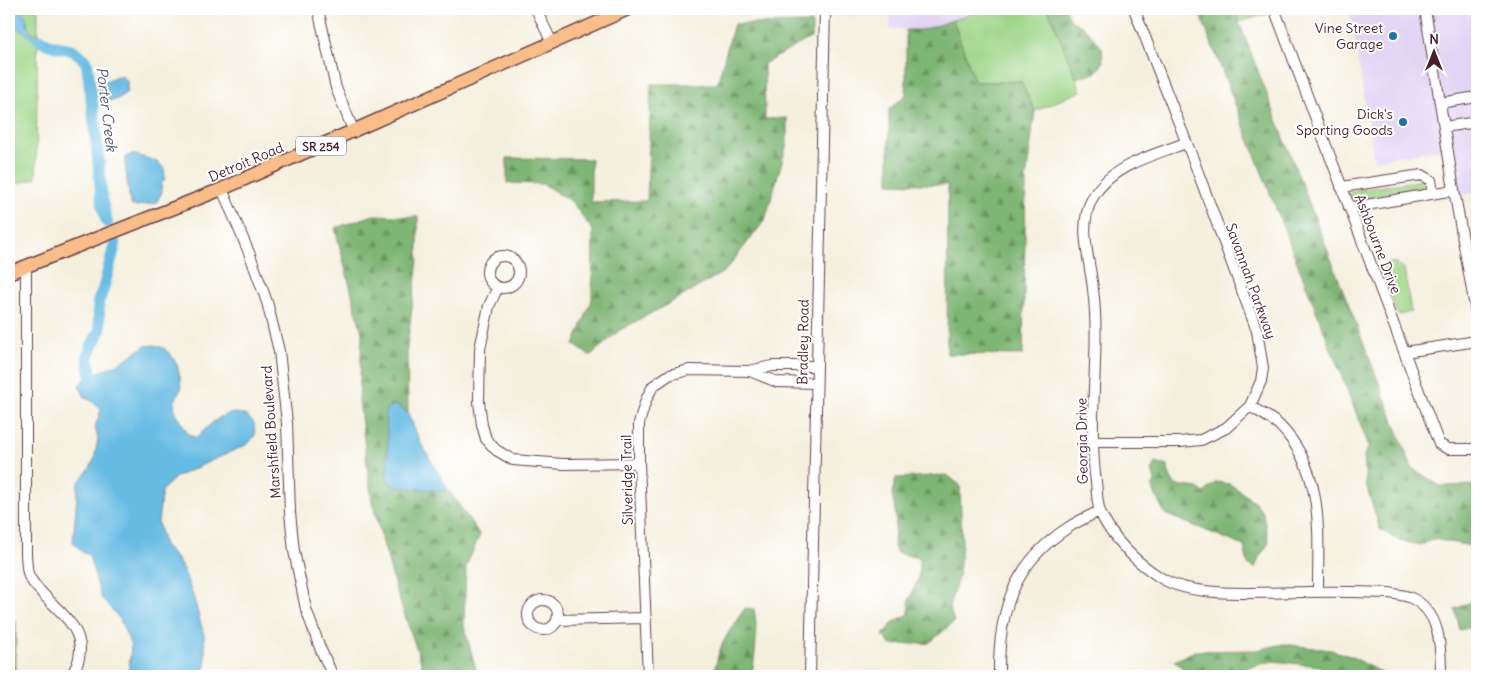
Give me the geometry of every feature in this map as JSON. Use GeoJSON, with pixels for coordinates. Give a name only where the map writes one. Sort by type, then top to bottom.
{"type":"FeatureCollection","features":[{"type":"Feature","properties":{"kind":"main road","name":"Detroit Road"},"geometry":{"type":"LineString","coordinates":[[9,273],[222,189],[628,9]]}},
{"type":"Feature","properties":{"kind":"street"},"geometry":{"type":"LineString","coordinates":[[318,9],[336,88],[354,132]]}},
{"type":"Feature","properties":{"kind":"street"},"geometry":{"type":"LineString","coordinates":[[536,9],[552,43]]}},
{"type":"Feature","properties":{"kind":"street","name":"Bradley Road"},"geometry":{"type":"LineString","coordinates":[[810,676],[825,9]]}},
{"type":"Feature","properties":{"kind":"street","name":"Savannah Parkway"},"geometry":{"type":"LineString","coordinates":[[1093,442],[1180,442],[1201,440],[1226,428],[1250,406],[1261,380],[1263,368],[1257,331],[1134,9]]}},
{"type":"Feature","properties":{"kind":"street"},"geometry":{"type":"LineString","coordinates":[[1425,9],[1477,318]]}},
{"type":"Feature","properties":{"kind":"street","name":"Ashbourne Drive"},"geometry":{"type":"LineString","coordinates":[[1277,16],[1439,444],[1448,448],[1477,449]]}},
{"type":"Feature","properties":{"kind":"street"},"geometry":{"type":"LineString","coordinates":[[1440,103],[1477,97]]}},
{"type":"Feature","properties":{"kind":"street"},"geometry":{"type":"LineString","coordinates":[[1444,127],[1477,122]]}},
{"type":"Feature","properties":{"kind":"street","name":"Georgia Drive"},"geometry":{"type":"LineString","coordinates":[[1186,143],[1131,164],[1106,179],[1092,198],[1086,222],[1086,246],[1093,290],[1096,339],[1093,466],[1100,511],[1119,542],[1155,574],[1179,586],[1218,592],[1318,591],[1389,593],[1409,597],[1422,605],[1433,617],[1441,646],[1440,676]]}},
{"type":"Feature","properties":{"kind":"street"},"geometry":{"type":"LineString","coordinates":[[1341,187],[1422,175],[1431,180],[1433,194]]}},
{"type":"Feature","properties":{"kind":"street","name":"Marshfield Boulevard"},"geometry":{"type":"LineString","coordinates":[[222,189],[254,264],[267,302],[279,351],[287,423],[290,513],[294,551],[306,609],[320,648],[333,676]]}},
{"type":"Feature","properties":{"kind":"street"},"geometry":{"type":"LineString","coordinates":[[1349,208],[1454,190]]}},
{"type":"Feature","properties":{"kind":"street"},"geometry":{"type":"LineString","coordinates":[[26,266],[26,555],[28,576],[67,618],[75,630],[79,643],[79,658],[71,676]]}},
{"type":"Feature","properties":{"kind":"street"},"geometry":{"type":"LineString","coordinates":[[498,287],[489,306],[480,349],[479,402],[482,426],[486,439],[496,450],[513,460],[563,464],[639,463]]}},
{"type":"Feature","properties":{"kind":"street"},"geometry":{"type":"LineString","coordinates":[[1404,352],[1477,341]]}},
{"type":"Feature","properties":{"kind":"street","name":"Silveridge Trail"},"geometry":{"type":"LineString","coordinates":[[648,676],[639,423],[646,400],[653,386],[669,375],[689,370],[749,371],[772,366],[816,366]]}},
{"type":"Feature","properties":{"kind":"street","name":"Silveridge Trail"},"geometry":{"type":"LineString","coordinates":[[749,371],[777,382],[816,383]]}},
{"type":"Feature","properties":{"kind":"street"},"geometry":{"type":"LineString","coordinates":[[1250,406],[1278,425],[1293,443],[1307,466],[1316,493],[1318,517],[1318,591]]}},
{"type":"Feature","properties":{"kind":"street"},"geometry":{"type":"LineString","coordinates":[[999,676],[1003,618],[1015,582],[1041,549],[1069,527],[1100,511]]}},
{"type":"Feature","properties":{"kind":"street"},"geometry":{"type":"LineString","coordinates":[[557,620],[646,618]]}},
{"type":"Feature","properties":{"kind":"shaded area"},"geometry":{"type":"Polygon","coordinates":[[[741,9],[816,9],[816,16],[740,16],[741,9]]]}},
{"type":"Feature","properties":{"kind":"shaded area"},"geometry":{"type":"Polygon","coordinates":[[[836,9],[987,9],[922,30],[890,29],[890,15],[836,16],[836,9]]]}},
{"type":"Feature","properties":{"kind":"shaded area"},"geometry":{"type":"Polygon","coordinates":[[[1350,9],[1477,9],[1477,192],[1450,196],[1443,149],[1374,160],[1350,9]]]}},
{"type":"Feature","properties":{"kind":"green space"},"geometry":{"type":"Polygon","coordinates":[[[9,9],[38,9],[36,178],[9,186],[9,9]]]}},
{"type":"Feature","properties":{"kind":"green space"},"geometry":{"type":"Polygon","coordinates":[[[987,9],[1048,9],[1081,91],[1035,111],[1021,82],[975,82],[953,20],[987,9]]]}},
{"type":"Feature","properties":{"kind":"green space"},"geometry":{"type":"Polygon","coordinates":[[[1048,9],[1066,9],[1071,21],[1084,27],[1102,48],[1103,63],[1095,73],[1076,78],[1048,9]]]}},
{"type":"Feature","properties":{"kind":"green space"},"geometry":{"type":"Polygon","coordinates":[[[1198,9],[1236,9],[1239,22],[1412,468],[1440,486],[1477,485],[1477,547],[1433,539],[1422,545],[1399,541],[1380,529],[1366,485],[1364,456],[1369,446],[1198,9]]]}},
{"type":"Feature","properties":{"kind":"green space"},"geometry":{"type":"Polygon","coordinates":[[[1236,9],[1284,9],[1239,22],[1236,9]]]}},
{"type":"Feature","properties":{"kind":"green space"},"geometry":{"type":"Polygon","coordinates":[[[953,20],[975,82],[1021,81],[1035,111],[1026,179],[1023,355],[947,354],[948,185],[889,183],[889,109],[906,95],[906,30],[922,30],[953,20]]]}},
{"type":"Feature","properties":{"kind":"green space"},"geometry":{"type":"Polygon","coordinates":[[[812,23],[812,37],[764,64],[765,119],[787,118],[787,144],[765,220],[725,271],[620,330],[590,356],[574,345],[592,300],[593,231],[572,202],[543,184],[507,183],[507,158],[591,159],[591,202],[647,201],[651,84],[717,84],[734,24],[812,23]]]}},
{"type":"Feature","properties":{"kind":"green space"},"geometry":{"type":"Polygon","coordinates":[[[1422,180],[1427,184],[1424,190],[1356,201],[1350,197],[1352,191],[1422,180]]]}},
{"type":"Feature","properties":{"kind":"green space"},"geometry":{"type":"Polygon","coordinates":[[[374,215],[418,217],[418,260],[407,347],[408,413],[396,405],[385,414],[388,439],[387,480],[443,491],[447,488],[480,535],[466,566],[464,627],[478,676],[426,676],[396,590],[372,502],[359,401],[362,333],[335,228],[374,215]]]}},
{"type":"Feature","properties":{"kind":"green space"},"geometry":{"type":"Polygon","coordinates":[[[1395,262],[1404,268],[1411,312],[1398,315],[1382,273],[1386,264],[1395,262]]]}},
{"type":"Feature","properties":{"kind":"green space"},"geometry":{"type":"Polygon","coordinates":[[[1155,462],[1167,466],[1175,485],[1198,488],[1204,493],[1216,482],[1230,484],[1255,502],[1263,514],[1269,543],[1259,557],[1255,568],[1248,564],[1244,546],[1165,514],[1152,488],[1155,481],[1152,469],[1155,462]]]}},
{"type":"Feature","properties":{"kind":"green space"},"geometry":{"type":"Polygon","coordinates":[[[947,475],[960,485],[962,544],[959,575],[949,606],[954,622],[929,643],[891,645],[883,635],[894,622],[909,614],[909,600],[918,580],[920,558],[897,553],[894,546],[896,516],[892,493],[896,478],[947,475]]]}},
{"type":"Feature","properties":{"kind":"green space"},"geometry":{"type":"Polygon","coordinates":[[[1477,599],[1477,626],[1460,630],[1455,609],[1477,599]]]}},
{"type":"Feature","properties":{"kind":"green space"},"geometry":{"type":"Polygon","coordinates":[[[745,608],[754,609],[756,625],[756,642],[751,676],[715,676],[721,648],[745,608]]]}},
{"type":"Feature","properties":{"kind":"green space"},"geometry":{"type":"Polygon","coordinates":[[[16,621],[16,676],[9,676],[9,623],[16,621]]]}},
{"type":"Feature","properties":{"kind":"green space"},"geometry":{"type":"Polygon","coordinates":[[[1283,644],[1331,650],[1353,657],[1383,674],[1383,676],[1332,676],[1320,666],[1273,661],[1220,675],[1191,675],[1174,661],[1195,651],[1256,650],[1283,644]]]}},
{"type":"Feature","properties":{"kind":"water"},"geometry":{"type":"Polygon","coordinates":[[[9,9],[18,10],[23,13],[31,30],[41,38],[56,44],[53,51],[41,45],[9,21],[9,9]]]}},
{"type":"Feature","properties":{"kind":"water"},"geometry":{"type":"Polygon","coordinates":[[[117,76],[123,77],[127,81],[127,92],[116,100],[105,101],[100,97],[99,86],[103,82],[117,76]]]}},
{"type":"Feature","properties":{"kind":"water"},"geometry":{"type":"Polygon","coordinates":[[[132,154],[156,161],[164,168],[165,179],[161,184],[162,192],[156,203],[132,206],[130,203],[125,164],[126,157],[132,154]]]}},
{"type":"Feature","properties":{"kind":"water"},"geometry":{"type":"Polygon","coordinates":[[[154,345],[164,348],[177,365],[181,389],[175,400],[174,408],[188,434],[197,438],[218,419],[230,414],[237,413],[245,416],[254,423],[255,435],[248,444],[176,477],[162,490],[158,522],[164,545],[176,558],[184,571],[204,635],[206,666],[201,676],[128,676],[131,646],[120,619],[101,597],[89,555],[82,552],[73,542],[78,483],[94,460],[98,439],[95,427],[101,410],[95,403],[85,397],[79,385],[88,377],[120,363],[145,346],[154,345]]]}},
{"type":"Feature","properties":{"kind":"water"},"geometry":{"type":"Polygon","coordinates":[[[396,405],[408,413],[420,442],[447,488],[444,491],[397,487],[387,480],[388,439],[385,414],[388,407],[396,405]]]}},
{"type":"Feature","properties":{"kind":"waterway","name":"Porter Creek"},"geometry":{"type":"LineString","coordinates":[[41,40],[47,44],[76,52],[87,64],[102,202],[107,222]]}},
{"type":"Feature","properties":{"kind":"waterway","name":"Porter Creek"},"geometry":{"type":"LineString","coordinates":[[104,387],[91,377],[88,357],[100,330],[98,302],[115,244]]}},
{"type":"Feature","properties":{"kind":"place","name":"Vine Street Garage"},"geometry":{"type":"Point","coordinates":[1393,36]}},
{"type":"Feature","properties":{"kind":"place","name":"Dick's Sporting Goods"},"geometry":{"type":"Point","coordinates":[1403,122]}}]}
